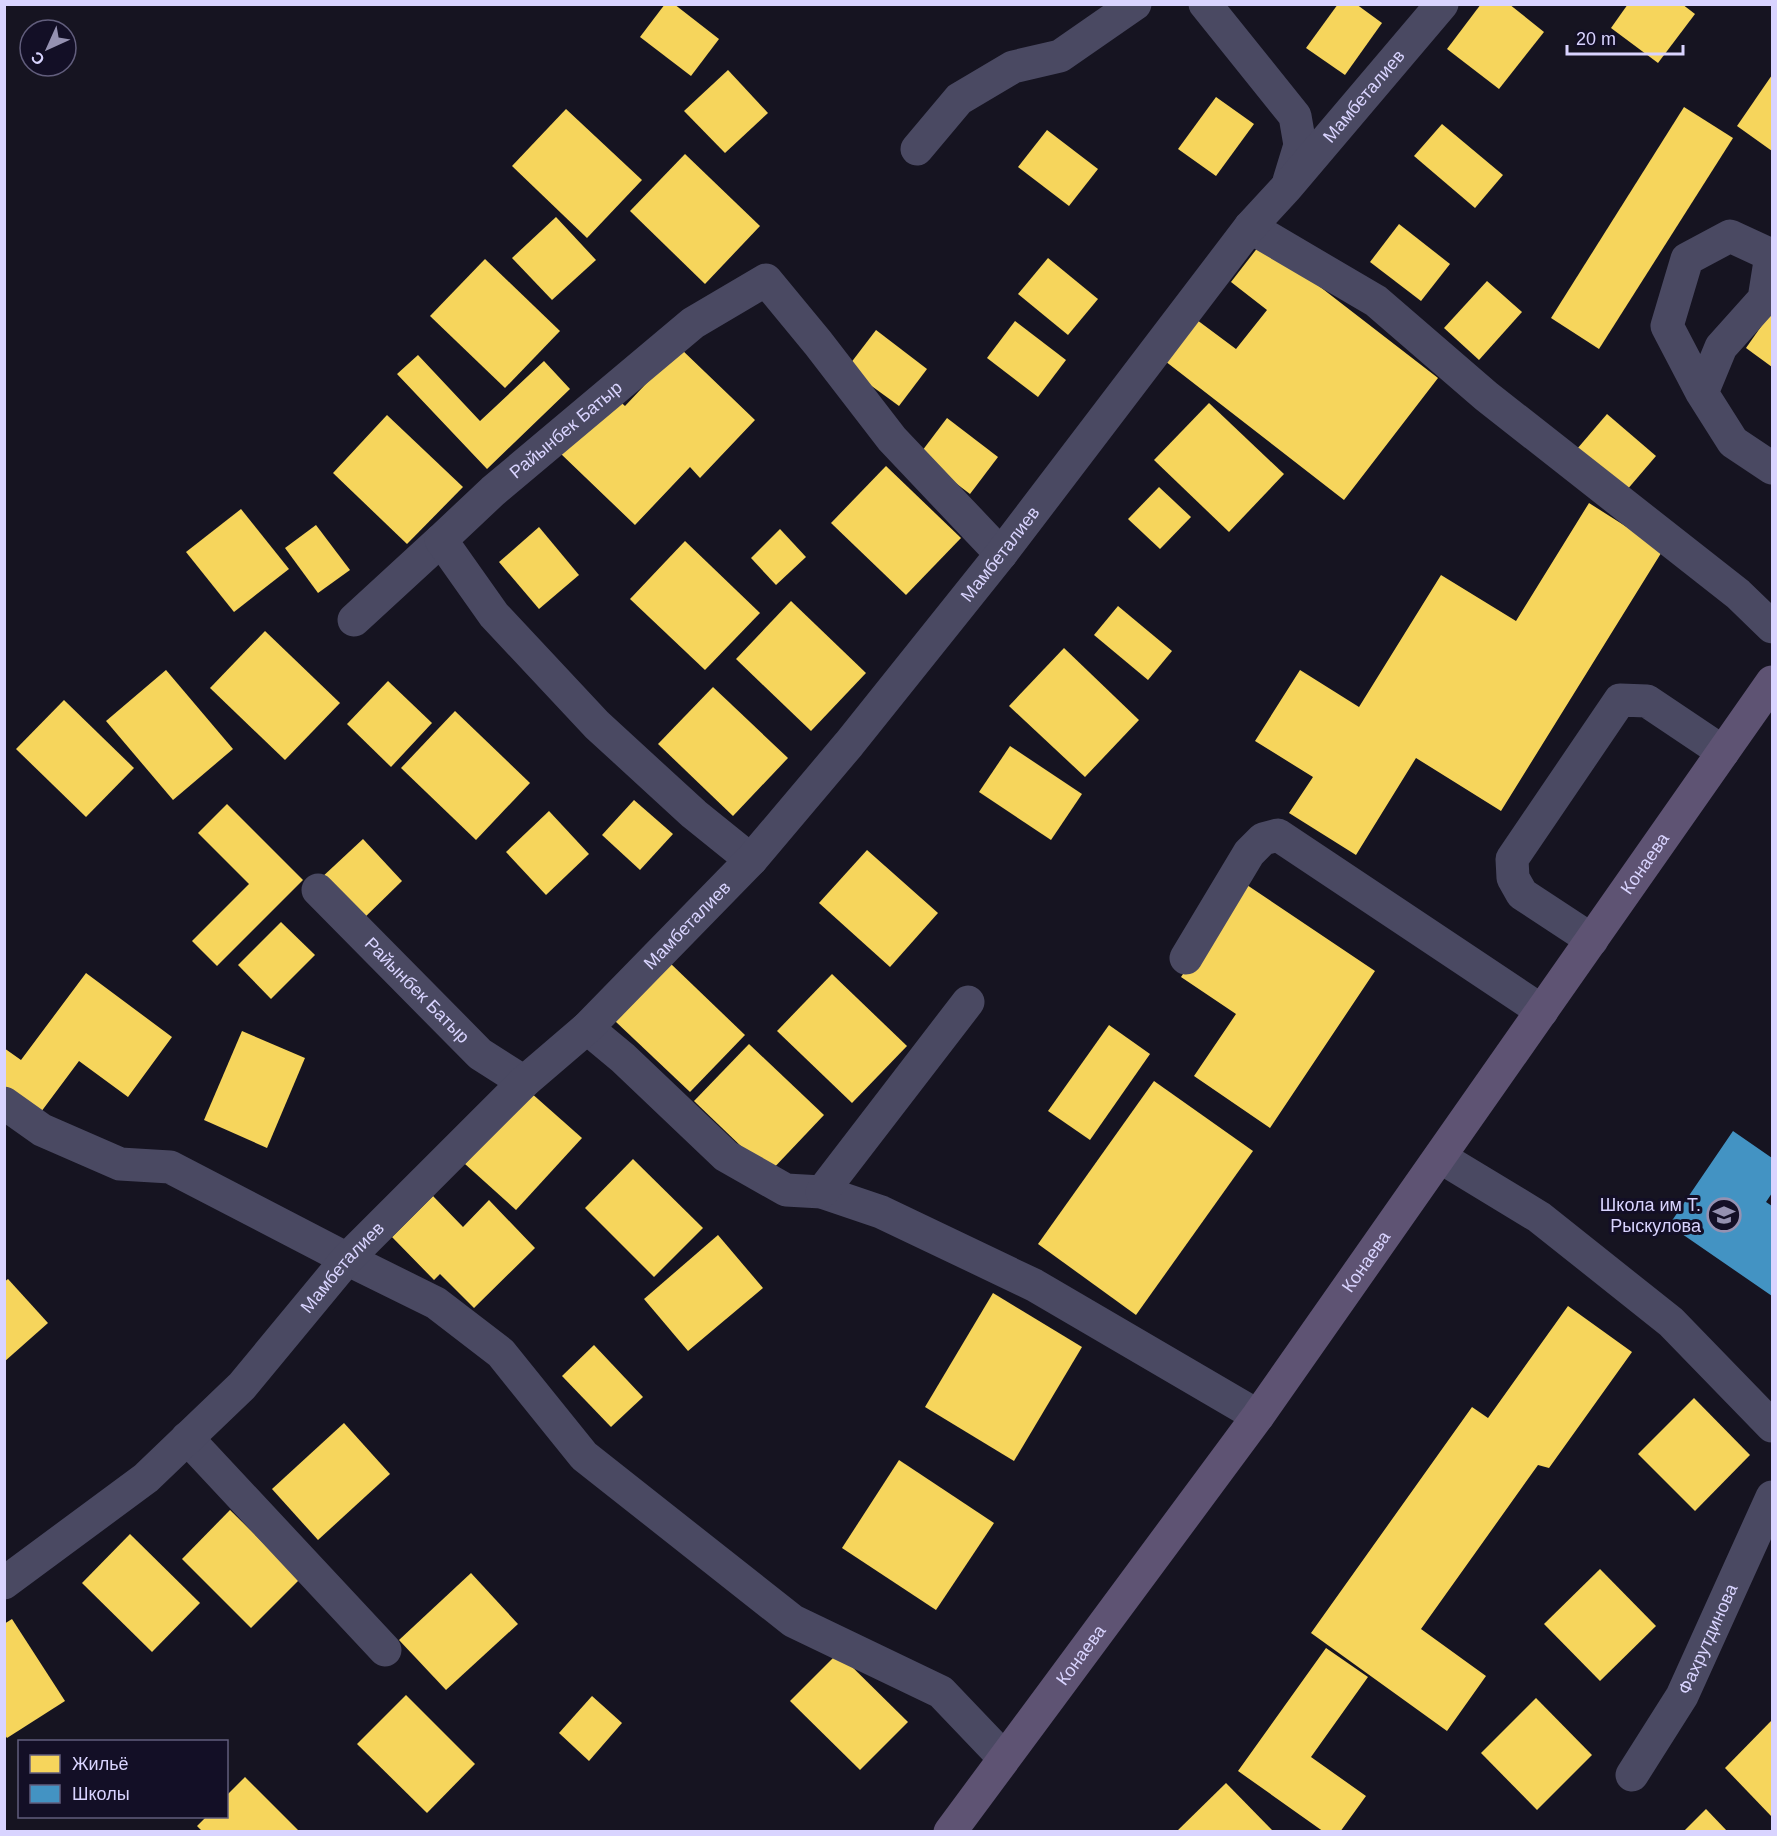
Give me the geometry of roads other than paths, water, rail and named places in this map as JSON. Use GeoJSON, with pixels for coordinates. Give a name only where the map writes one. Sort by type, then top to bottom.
{"type":"FeatureCollection","features":[{"type":"Feature","properties":{"kind":"main road","name":"Конаева"},"geometry":{"type":"LineString","coordinates":[[950,1832],[1258,1416],[1773,682]]}},
{"type":"Feature","properties":{"kind":"street"},"geometry":{"type":"LineString","coordinates":[[917,149],[960,99],[1013,67],[1060,56],[1135,4]]}},
{"type":"Feature","properties":{"kind":"street","name":"Мамбеталиев"},"geometry":{"type":"LineString","coordinates":[[1205,4],[1295,116],[1300,145],[1286,188]]}},
{"type":"Feature","properties":{"kind":"street","name":"Мамбеталиев"},"geometry":{"type":"LineString","coordinates":[[4,1583],[146,1478],[242,1386],[347,1259],[524,1082],[587,1028],[752,860],[849,744],[1001,554],[1250,226],[1286,188],[1442,4]]}},
{"type":"Feature","properties":{"kind":"street"},"geometry":{"type":"LineString","coordinates":[[1250,226],[1376,301],[1486,396],[1738,594],[1773,627]]}},
{"type":"Feature","properties":{"kind":"street","name":"Райынбек Батыр"},"geometry":{"type":"LineString","coordinates":[[441,540],[493,491],[693,323],[766,280],[892,439],[1001,554]]}},
{"type":"Feature","properties":{"kind":"street"},"geometry":{"type":"LineString","coordinates":[[1702,393],[1733,442],[1773,468]]}},
{"type":"Feature","properties":{"kind":"street"},"geometry":{"type":"LineString","coordinates":[[354,620],[441,540],[494,615],[597,725],[694,814],[752,860]]}},
{"type":"Feature","properties":{"kind":"street"},"geometry":{"type":"LineString","coordinates":[[1592,940],[1522,894],[1513,878],[1512,859],[1620,700],[1647,701],[1723,752]]}},
{"type":"Feature","properties":{"kind":"street"},"geometry":{"type":"LineString","coordinates":[[1186,958],[1249,853],[1263,839],[1278,835],[1542,1011]]}},
{"type":"Feature","properties":{"kind":"street","name":"Райынбек Батыр"},"geometry":{"type":"LineString","coordinates":[[318,890],[480,1054],[524,1082]]}},
{"type":"Feature","properties":{"kind":"street"},"geometry":{"type":"LineString","coordinates":[[822,1192],[968,1002]]}},
{"type":"Feature","properties":{"kind":"street"},"geometry":{"type":"LineString","coordinates":[[587,1028],[726,1156],[786,1190],[822,1192],[881,1212],[1034,1285],[1258,1416]]}},
{"type":"Feature","properties":{"kind":"street"},"geometry":{"type":"LineString","coordinates":[[4,1103],[42,1130],[120,1164],[170,1167],[436,1303],[501,1353],[584,1456],[793,1621],[942,1692],[1004,1758]]}},
{"type":"Feature","properties":{"kind":"street"},"geometry":{"type":"LineString","coordinates":[[1440,1157],[1539,1217],[1671,1322],[1773,1426]]}},
{"type":"Feature","properties":{"kind":"street"},"geometry":{"type":"LineString","coordinates":[[187,1438],[385,1650]]}},
{"type":"Feature","properties":{"kind":"street","name":"Фахрутдинова"},"geometry":{"type":"LineString","coordinates":[[1632,1775],[1682,1695],[1773,1497]]}},
{"type":"Feature","properties":{"kind":"place","name":"Школа им Т. Рыскулова"},"geometry":{"type":"Point","coordinates":[1724,1215]}}]}
